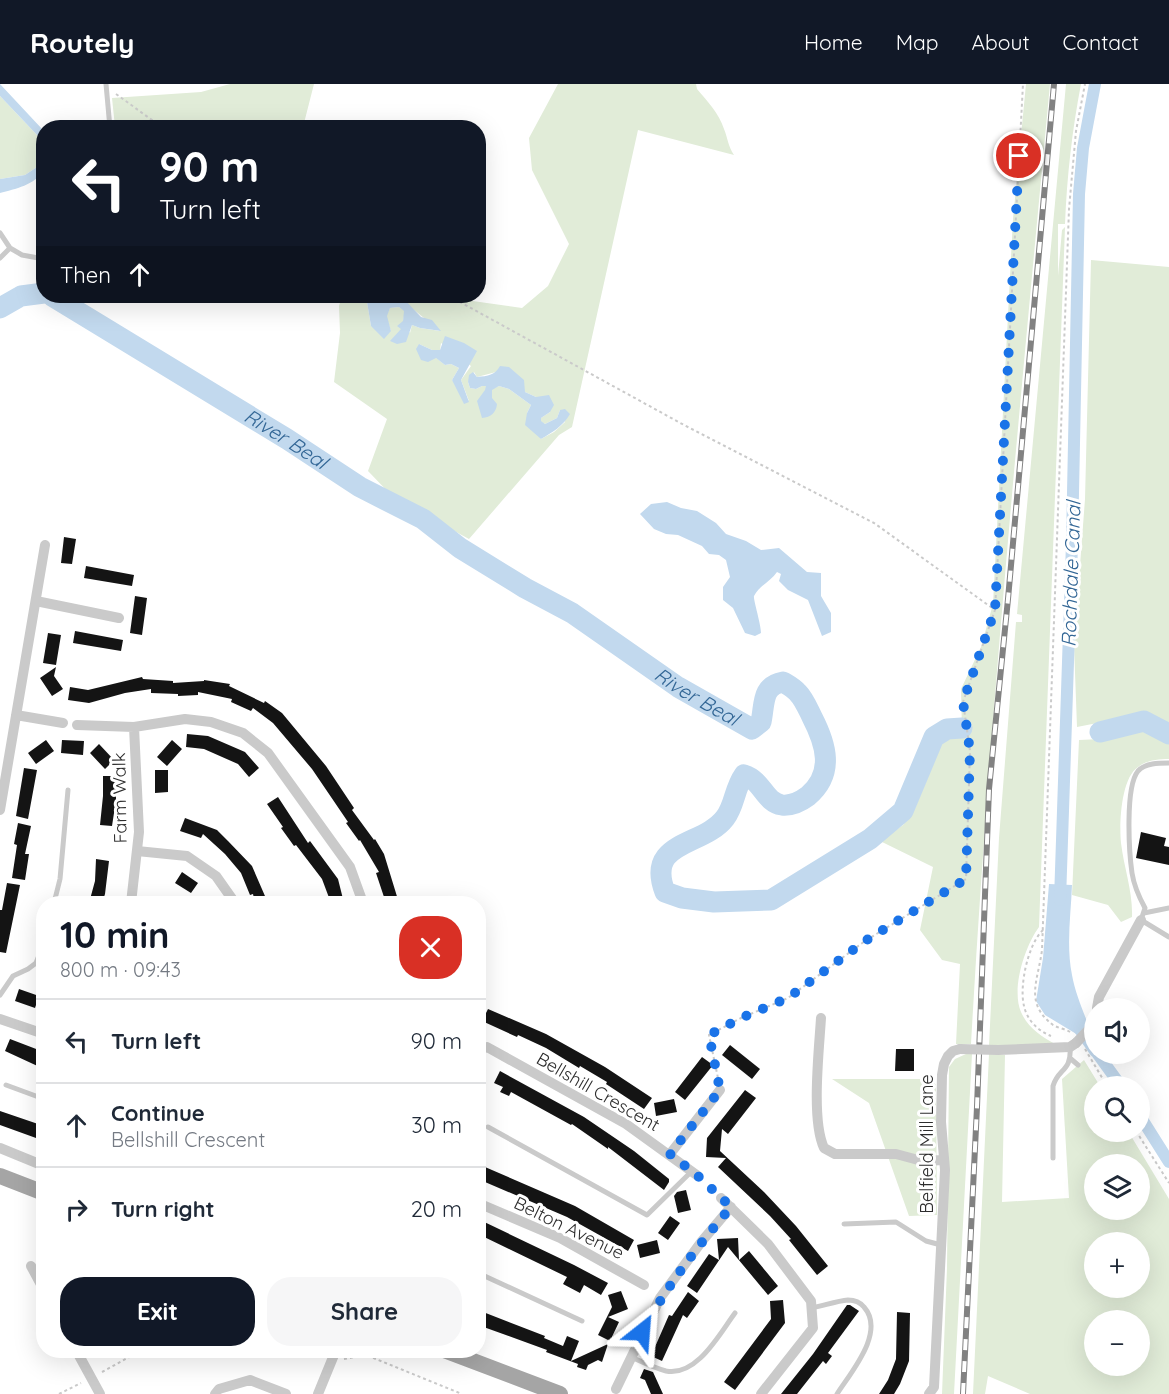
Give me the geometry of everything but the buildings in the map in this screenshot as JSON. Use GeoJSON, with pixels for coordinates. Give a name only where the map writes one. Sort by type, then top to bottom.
{"type":"FeatureCollection","features":[{"type":"Feature","properties":{"kind":"main road"},"geometry":{"type":"LineString","coordinates":[[0,1176],[36,1190]]}},
{"type":"Feature","properties":{"kind":"main road"},"geometry":{"type":"LineString","coordinates":[[462,1358],[524,1385],[560,1394]]}},
{"type":"Feature","properties":{"kind":"street"},"geometry":{"type":"LineString","coordinates":[[0,810],[45,545]]}},
{"type":"Feature","properties":{"kind":"street"},"geometry":{"type":"LineString","coordinates":[[36,601],[119,618]]}},
{"type":"Feature","properties":{"kind":"street"},"geometry":{"type":"LineString","coordinates":[[16,715],[63,723]]}},
{"type":"Feature","properties":{"kind":"street"},"geometry":{"type":"LineString","coordinates":[[77,725],[134,727],[185,718],[211,722],[243,733],[268,753],[350,867],[360,896]]}},
{"type":"Feature","properties":{"kind":"street","name":"Farm Walk"},"geometry":{"type":"LineString","coordinates":[[131,896],[140,832],[134,727]]}},
{"type":"Feature","properties":{"kind":"street"},"geometry":{"type":"LineString","coordinates":[[137,851],[187,856],[216,876],[230,896]]}},
{"type":"Feature","properties":{"kind":"street"},"geometry":{"type":"LineString","coordinates":[[1099,998],[1143,917]]}},
{"type":"Feature","properties":{"kind":"street"},"geometry":{"type":"LineString","coordinates":[[821,1018],[818,1134],[824,1148],[835,1154],[896,1154],[922,1161],[944,1160]]}},
{"type":"Feature","properties":{"kind":"street"},"geometry":{"type":"LineString","coordinates":[[0,1019],[36,1031]]}},
{"type":"Feature","properties":{"kind":"street"},"geometry":{"type":"LineString","coordinates":[[1074,1043],[1084,1032]]}},
{"type":"Feature","properties":{"kind":"street","name":"Belfield Mill Lane"},"geometry":{"type":"LineString","coordinates":[[930,1394],[934,1387],[941,1245],[944,1160],[941,1122],[944,1064],[953,1051],[960,1049],[998,1050],[1074,1043]]}},
{"type":"Feature","properties":{"kind":"street","name":"Bellshill Crescent"},"geometry":{"type":"LineString","coordinates":[[486,1047],[626,1124],[695,1174]]}},
{"type":"Feature","properties":{"kind":"street"},"geometry":{"type":"LineString","coordinates":[[670,1154],[720,1090]]}},
{"type":"Feature","properties":{"kind":"street"},"geometry":{"type":"LineString","coordinates":[[0,1148],[36,1163]]}},
{"type":"Feature","properties":{"kind":"street"},"geometry":{"type":"LineString","coordinates":[[722,1198],[768,1244],[811,1301],[813,1328],[761,1394]]}},
{"type":"Feature","properties":{"kind":"street","name":"Belton Avenue"},"geometry":{"type":"LineString","coordinates":[[486,1206],[560,1238],[644,1285]]}},
{"type":"Feature","properties":{"kind":"street"},"geometry":{"type":"LineString","coordinates":[[616,1389],[661,1297],[702,1241],[731,1207]]}},
{"type":"Feature","properties":{"kind":"street"},"geometry":{"type":"LineString","coordinates":[[31,1266],[36,1275]]}},
{"type":"Feature","properties":{"kind":"street"},"geometry":{"type":"LineString","coordinates":[[80,1358],[100,1394]]}},
{"type":"Feature","properties":{"kind":"street"},"geometry":{"type":"LineString","coordinates":[[318,1394],[333,1358]]}},
{"type":"Feature","properties":{"kind":"street"},"geometry":{"type":"LineString","coordinates":[[214,1394],[219,1389],[250,1380],[286,1394]]}},
{"type":"Feature","properties":{"kind":"lane"},"geometry":{"type":"LineString","coordinates":[[106,86],[109,120]]}},
{"type":"Feature","properties":{"kind":"lane"},"geometry":{"type":"LineString","coordinates":[[0,233],[10,248],[22,255],[36,258]]}},
{"type":"Feature","properties":{"kind":"lane"},"geometry":{"type":"LineString","coordinates":[[0,258],[10,248]]}},
{"type":"Feature","properties":{"kind":"lane"},"geometry":{"type":"LineString","coordinates":[[1143,917],[1145,908],[1132,873],[1129,815],[1132,782],[1139,770],[1146,766],[1169,763]]}},
{"type":"Feature","properties":{"kind":"lane"},"geometry":{"type":"LineString","coordinates":[[56,896],[60,879],[68,790]]}},
{"type":"Feature","properties":{"kind":"lane"},"geometry":{"type":"LineString","coordinates":[[1143,917],[1169,908]]}},
{"type":"Feature","properties":{"kind":"lane"},"geometry":{"type":"LineString","coordinates":[[1143,917],[1169,937]]}},
{"type":"Feature","properties":{"kind":"lane"},"geometry":{"type":"LineString","coordinates":[[0,995],[13,976],[36,963]]}},
{"type":"Feature","properties":{"kind":"lane"},"geometry":{"type":"LineString","coordinates":[[1053,1158],[1053,1086],[1054,1081],[1071,1059],[1074,1043]]}},
{"type":"Feature","properties":{"kind":"lane"},"geometry":{"type":"LineString","coordinates":[[1071,1059],[1078,1065]]}},
{"type":"Feature","properties":{"kind":"lane"},"geometry":{"type":"LineString","coordinates":[[6,1085],[36,1096]]}},
{"type":"Feature","properties":{"kind":"lane"},"geometry":{"type":"LineString","coordinates":[[488,1127],[646,1215],[695,1174]]}},
{"type":"Feature","properties":{"kind":"lane"},"geometry":{"type":"LineString","coordinates":[[844,1224],[896,1222],[927,1241],[941,1245]]}},
{"type":"Feature","properties":{"kind":"lane"},"geometry":{"type":"LineString","coordinates":[[486,1277],[582,1321]]}},
{"type":"Feature","properties":{"kind":"lane"},"geometry":{"type":"LineString","coordinates":[[812,1308],[848,1300],[857,1301],[868,1312],[871,1321],[872,1329],[867,1346],[837,1394]]}},
{"type":"Feature","properties":{"kind":"lane"},"geometry":{"type":"LineString","coordinates":[[631,1357],[668,1371],[682,1370],[705,1354],[735,1313]]}},
{"type":"Feature","properties":{"kind":"path"},"geometry":{"type":"LineString","coordinates":[[720,1090],[709,1035],[741,1018],[788,998],[865,941],[966,879],[970,751],[963,702],[995,610],[1023,84]]}},
{"type":"Feature","properties":{"kind":"path"},"geometry":{"type":"LineString","coordinates":[[1084,84],[1076,131],[1069,209],[1043,930],[1034,994],[1036,1008],[1054,1026],[1068,1030],[1074,1043],[1087,1055],[1101,1076]]}},
{"type":"Feature","properties":{"kind":"path"},"geometry":{"type":"LineString","coordinates":[[106,86],[152,120]]}},
{"type":"Feature","properties":{"kind":"path"},"geometry":{"type":"LineString","coordinates":[[462,303],[684,425],[874,523],[995,610]]}},
{"type":"Feature","properties":{"kind":"path"},"geometry":{"type":"LineString","coordinates":[[1043,930],[1036,937],[1029,952],[1023,988],[1024,1006],[1033,1024],[1041,1032],[1063,1042],[1074,1043]]}},
{"type":"Feature","properties":{"kind":"path"},"geometry":{"type":"LineString","coordinates":[[1143,1142],[1169,1183]]}},
{"type":"Feature","properties":{"kind":"path"},"geometry":{"type":"LineString","coordinates":[[331,1362],[348,1358]]}},
{"type":"Feature","properties":{"kind":"path"},"geometry":{"type":"LineString","coordinates":[[373,1358],[462,1394]]}},
{"type":"Feature","properties":{"kind":"green space"},"geometry":{"type":"Polygon","coordinates":[[[230,84],[314,84],[305,120],[114,120],[112,98],[201,92],[230,84]]]}},
{"type":"Feature","properties":{"kind":"green space"},"geometry":{"type":"Polygon","coordinates":[[[558,84],[696,84],[697,89],[719,118],[734,155],[638,130],[572,427],[559,435],[469,539],[394,498],[368,471],[387,419],[334,382],[340,333],[339,306],[340,303],[367,303],[371,326],[391,331],[386,316],[390,308],[399,307],[405,311],[403,321],[410,333],[412,325],[440,331],[406,303],[486,303],[522,308],[548,286],[569,244],[532,170],[529,138],[558,84]],[[441,343],[440,350],[432,350],[419,344],[445,365],[451,364],[459,368],[452,380],[469,401],[461,380],[471,366],[441,343]],[[474,372],[468,382],[470,388],[486,386],[492,398],[492,389],[499,386],[509,389],[531,405],[527,413],[541,439],[554,432],[565,422],[560,410],[557,418],[545,424],[540,421],[550,412],[536,397],[496,372],[477,377],[474,372]]]}},
{"type":"Feature","properties":{"kind":"green space"},"geometry":{"type":"Polygon","coordinates":[[[1026,84],[1050,84],[996,684],[971,1044],[956,1044],[960,964],[942,960],[920,930],[933,867],[880,841],[903,825],[915,808],[930,772],[938,742],[943,735],[962,732],[961,689],[981,647],[993,604],[1013,219],[1026,84]]]}},
{"type":"Feature","properties":{"kind":"green space"},"geometry":{"type":"Polygon","coordinates":[[[1066,84],[1081,84],[1070,154],[1065,224],[1058,224],[1058,276],[1062,230],[1065,227],[1039,927],[1029,945],[1021,968],[1018,992],[1018,1003],[1027,1023],[1040,1035],[1055,1044],[989,1046],[999,838],[1016,622],[1022,622],[1022,615],[1017,614],[1066,84]]]}},
{"type":"Feature","properties":{"kind":"green space"},"geometry":{"type":"Polygon","coordinates":[[[0,96],[36,134],[36,168],[25,175],[0,179],[0,96]]]}},
{"type":"Feature","properties":{"kind":"green space"},"geometry":{"type":"Polygon","coordinates":[[[1091,260],[1169,267],[1169,729],[1143,714],[1077,727],[1074,645],[1085,499],[1091,260]]]}},
{"type":"Feature","properties":{"kind":"green space"},"geometry":{"type":"Polygon","coordinates":[[[1145,728],[1169,741],[1169,759],[1153,760],[1138,767],[1132,773],[1125,791],[1120,835],[1132,917],[1121,922],[1108,905],[1072,895],[1079,740],[1101,739],[1145,728]]]}},
{"type":"Feature","properties":{"kind":"green space"},"geometry":{"type":"Polygon","coordinates":[[[972,1054],[954,1394],[942,1394],[947,1268],[949,1067],[955,1059],[972,1054]]]}},
{"type":"Feature","properties":{"kind":"green space"},"geometry":{"type":"Polygon","coordinates":[[[989,1054],[1005,1055],[1002,1202],[1069,1198],[1062,1079],[1084,1060],[1084,1064],[1086,1064],[1094,1076],[1084,1076],[1084,1142],[1135,1142],[1142,1154],[1084,1154],[1084,1220],[1150,1220],[1150,1167],[1169,1199],[1169,1394],[1030,1394],[988,1376],[985,1394],[973,1394],[989,1054]]]}},
{"type":"Feature","properties":{"kind":"green space"},"geometry":{"type":"Polygon","coordinates":[[[832,1079],[932,1079],[936,1085],[937,1215],[909,1216],[869,1103],[832,1079]]]}},
{"type":"Feature","properties":{"kind":"water"},"geometry":{"type":"Polygon","coordinates":[[[0,84],[36,123],[36,134],[0,96],[0,84]]]}},
{"type":"Feature","properties":{"kind":"water"},"geometry":{"type":"Polygon","coordinates":[[[36,168],[36,178],[30,183],[0,193],[0,179],[25,175],[36,168]]]}},
{"type":"Feature","properties":{"kind":"water"},"geometry":{"type":"Polygon","coordinates":[[[367,303],[408,303],[421,317],[432,320],[441,331],[412,325],[406,342],[397,344],[390,341],[401,329],[397,326],[403,321],[404,311],[399,307],[390,308],[387,316],[391,331],[384,339],[371,326],[367,303]]]}},
{"type":"Feature","properties":{"kind":"water"},"geometry":{"type":"Polygon","coordinates":[[[445,336],[477,351],[461,380],[469,402],[464,404],[452,380],[459,368],[451,364],[445,365],[436,358],[428,362],[421,360],[416,349],[419,344],[432,350],[440,350],[445,336]]]}},
{"type":"Feature","properties":{"kind":"water"},"geometry":{"type":"Polygon","coordinates":[[[500,366],[509,367],[524,380],[525,392],[536,397],[549,395],[554,405],[550,412],[541,418],[541,421],[545,424],[557,418],[560,410],[565,409],[570,414],[564,422],[541,439],[525,425],[531,405],[509,389],[499,386],[492,390],[492,398],[497,404],[496,410],[490,416],[482,418],[477,401],[486,386],[470,388],[469,375],[473,372],[477,377],[488,375],[500,366]]]}},
{"type":"Feature","properties":{"kind":"water"},"geometry":{"type":"Polygon","coordinates":[[[667,502],[697,511],[716,523],[726,534],[746,541],[761,550],[779,548],[807,572],[821,573],[821,596],[831,613],[831,632],[822,636],[808,600],[788,590],[779,581],[781,574],[777,572],[754,596],[761,633],[755,636],[745,633],[733,608],[723,600],[723,587],[730,577],[726,560],[719,555],[709,554],[702,546],[678,535],[666,534],[654,529],[640,514],[651,504],[667,502]]]}},
{"type":"Feature","properties":{"kind":"water"},"geometry":{"type":"Polygon","coordinates":[[[1049,884],[1072,885],[1070,964],[1084,1013],[1084,1028],[1078,1035],[1045,1015],[1036,1001],[1043,958],[1049,884]]]}},
{"type":"Feature","properties":{"kind":"waterway","name":"Rochdale Canal"},"geometry":{"type":"LineString","coordinates":[[1060,900],[1072,543],[1079,194],[1083,148],[1095,84]]}},
{"type":"Feature","properties":{"kind":"waterway","name":"River Beal"},"geometry":{"type":"LineString","coordinates":[[0,308],[21,296],[36,294]]}},
{"type":"Feature","properties":{"kind":"waterway","name":"River Beal"},"geometry":{"type":"LineString","coordinates":[[64,303],[287,439],[360,487],[423,519],[460,548],[525,588],[572,613],[678,687],[752,729],[761,722],[765,697],[771,687],[783,682],[796,691],[817,727],[824,748],[825,768],[822,778],[808,796],[799,802],[782,805],[771,800],[755,782],[744,775],[725,818],[704,834],[669,853],[663,863],[661,875],[665,892],[682,898],[714,902],[771,900],[870,839],[903,811],[934,737],[947,729],[962,728]]}},
{"type":"Feature","properties":{"kind":"waterway","name":"River Beal"},"geometry":{"type":"LineString","coordinates":[[1100,732],[1144,721],[1169,734]]}},
{"type":"Feature","properties":{"kind":"waterway","name":"Rochdale Canal"},"geometry":{"type":"LineString","coordinates":[[1079,1028],[1084,1035]]}},
{"type":"Feature","properties":{"kind":"waterway","name":"Rochdale Canal"},"geometry":{"type":"LineString","coordinates":[[1105,1064],[1114,1076]]}},
{"type":"Feature","properties":{"kind":"waterway","name":"Rochdale Canal"},"geometry":{"type":"LineString","coordinates":[[1150,1132],[1169,1162]]}},
{"type":"Feature","properties":{"kind":"railway"},"geometry":{"type":"LineString","coordinates":[[963,1394],[989,789],[1054,84]]}},
{"type":"Feature","properties":{"kind":"route"},"geometry":{"type":"LineString","coordinates":[[642,1332],[661,1297],[702,1241],[731,1207],[670,1154],[720,1090],[709,1035],[741,1018],[788,998],[865,941],[966,879],[970,751],[963,702],[995,610],[1019,156]]}}]}
